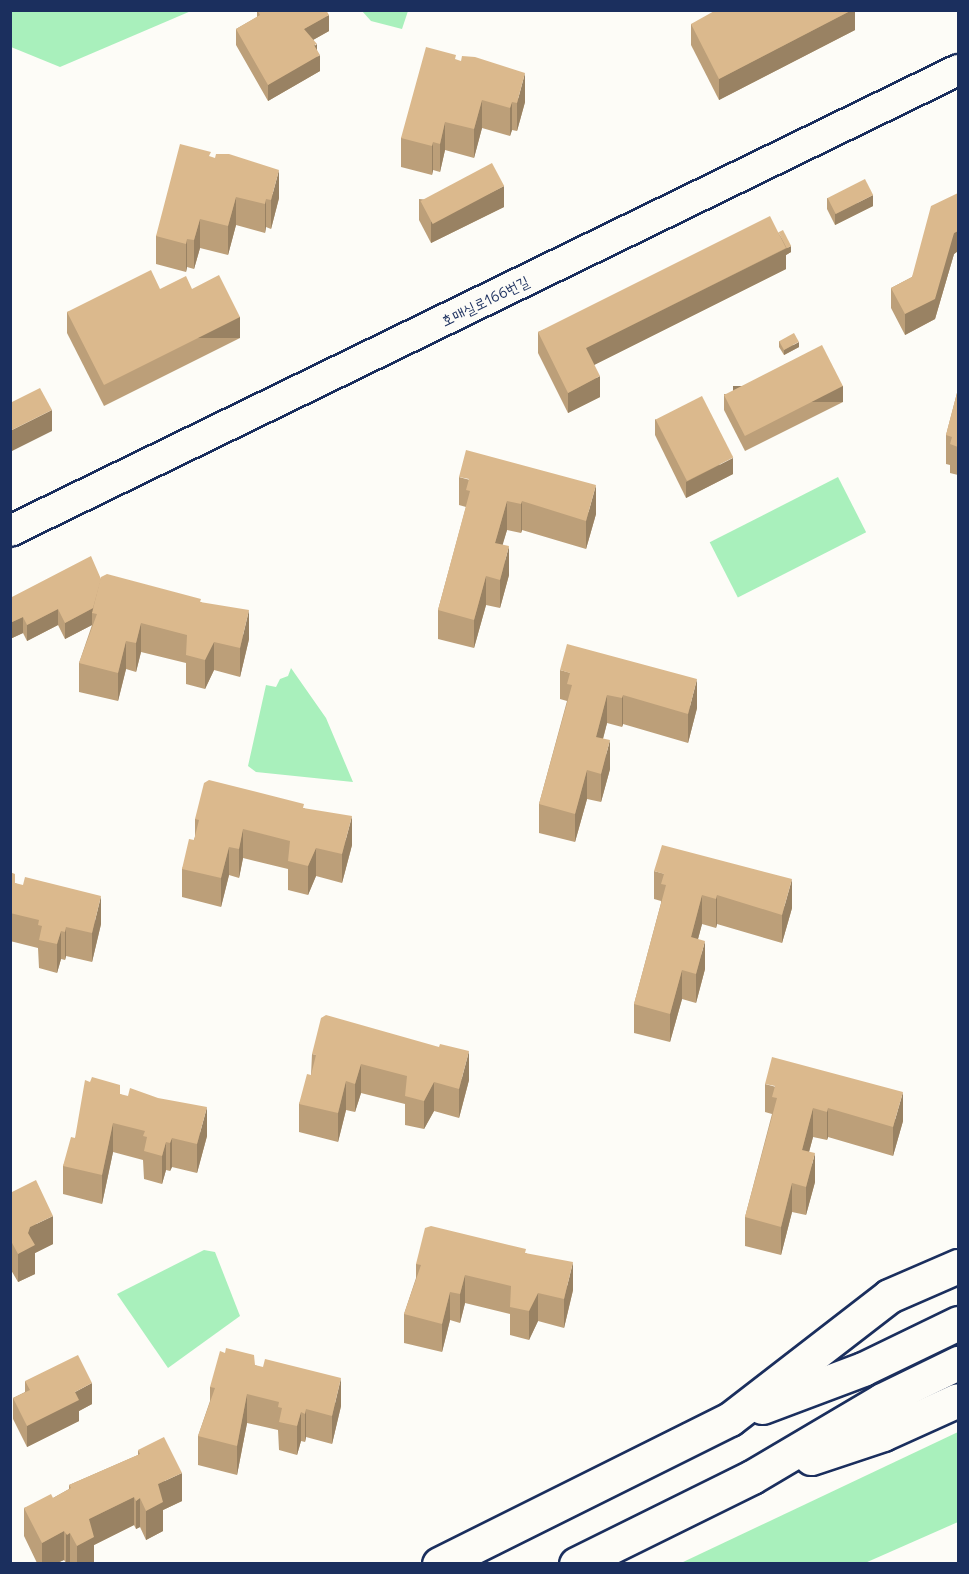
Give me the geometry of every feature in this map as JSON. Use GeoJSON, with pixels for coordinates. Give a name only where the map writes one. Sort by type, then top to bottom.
{"type":"FeatureCollection","features":[{"type":"Feature","properties":{"kind":"main road"},"geometry":{"type":"LineString","coordinates":[[730,1419],[889,1296],[958,1266]]}},
{"type":"Feature","properties":{"kind":"main road"},"geometry":{"type":"LineString","coordinates":[[439,1563],[730,1419],[863,1369],[958,1323]]}},
{"type":"Feature","properties":{"kind":"main road"},"geometry":{"type":"LineString","coordinates":[[576,1563],[752,1477],[882,1400],[958,1363]]}},
{"type":"Feature","properties":{"kind":"main road"},"geometry":{"type":"LineString","coordinates":[[752,1477],[883,1434],[958,1400]]}},
{"type":"Feature","properties":{"kind":"street","name":"호매실로166번길"},"geometry":{"type":"LineString","coordinates":[[10,531],[958,70]]}},
{"type":"Feature","properties":{"kind":"green space"},"geometry":{"type":"Polygon","coordinates":[[[10,11],[191,11],[60,67],[11,47],[10,11]]]}},
{"type":"Feature","properties":{"kind":"green space"},"geometry":{"type":"Polygon","coordinates":[[[362,11],[408,11],[402,29],[371,21],[362,11]]]}},
{"type":"Feature","properties":{"kind":"green space"},"geometry":{"type":"Polygon","coordinates":[[[838,477],[866,532],[738,598],[710,542],[838,477]]]}},
{"type":"Feature","properties":{"kind":"green space"},"geometry":{"type":"Polygon","coordinates":[[[291,668],[326,718],[353,782],[256,772],[248,766],[266,685],[276,687],[280,679],[288,676],[291,668]]]}},
{"type":"Feature","properties":{"kind":"green space"},"geometry":{"type":"Polygon","coordinates":[[[204,1250],[215,1252],[240,1316],[168,1368],[117,1294],[204,1250]]]}},
{"type":"Feature","properties":{"kind":"green space"},"geometry":{"type":"Polygon","coordinates":[[[958,1432],[958,1522],[865,1563],[681,1563],[958,1432]]]}},
{"type":"Feature","properties":{"kind":"building"},"geometry":{"type":"Polygon","coordinates":[[[257,10],[326,10],[329,15],[304,29],[317,44],[314,45],[320,55],[268,85],[236,29],[260,15],[257,10]]]}},
{"type":"Feature","properties":{"kind":"building"},"geometry":{"type":"Polygon","coordinates":[[[716,10],[852,10],[719,79],[691,24],[716,10]]]}},
{"type":"Feature","properties":{"kind":"building"},"geometry":{"type":"Polygon","coordinates":[[[426,47],[456,55],[455,59],[461,61],[462,56],[475,57],[525,73],[517,103],[512,102],[510,108],[482,100],[474,129],[445,122],[440,144],[433,142],[432,146],[401,138],[426,47]]]}},
{"type":"Feature","properties":{"kind":"building"},"geometry":{"type":"Polygon","coordinates":[[[180,144],[211,152],[209,156],[215,158],[216,154],[229,154],[279,170],[271,200],[266,199],[265,204],[236,197],[228,226],[200,219],[194,240],[187,239],[186,244],[156,236],[180,144]]]}},
{"type":"Feature","properties":{"kind":"building"},"geometry":{"type":"Polygon","coordinates":[[[492,163],[504,186],[433,224],[420,201],[492,163]]]}},
{"type":"Feature","properties":{"kind":"building"},"geometry":{"type":"Polygon","coordinates":[[[865,179],[873,195],[836,214],[828,198],[865,179]]]}},
{"type":"Feature","properties":{"kind":"building"},"geometry":{"type":"Polygon","coordinates":[[[958,193],[958,231],[954,233],[935,299],[905,314],[891,288],[912,277],[931,206],[958,193]]]}},
{"type":"Feature","properties":{"kind":"building"},"geometry":{"type":"Polygon","coordinates":[[[770,216],[786,248],[586,348],[600,376],[568,393],[538,332],[770,216]]]}},
{"type":"Feature","properties":{"kind":"building"},"geometry":{"type":"Polygon","coordinates":[[[783,230],[791,246],[787,248],[779,232],[783,230]]]}},
{"type":"Feature","properties":{"kind":"building"},"geometry":{"type":"Polygon","coordinates":[[[151,270],[160,289],[186,276],[192,289],[219,275],[240,317],[104,385],[67,312],[151,270]]]}},
{"type":"Feature","properties":{"kind":"building"},"geometry":{"type":"Polygon","coordinates":[[[794,333],[799,342],[784,350],[779,341],[794,333]]]}},
{"type":"Feature","properties":{"kind":"building"},"geometry":{"type":"Polygon","coordinates":[[[822,345],[843,386],[745,436],[724,395],[822,345]]]}},
{"type":"Feature","properties":{"kind":"building"},"geometry":{"type":"Polygon","coordinates":[[[40,388],[52,410],[10,431],[10,403],[40,388]]]}},
{"type":"Feature","properties":{"kind":"building"},"geometry":{"type":"Polygon","coordinates":[[[958,389],[958,447],[950,444],[952,437],[946,435],[958,389]]]}},
{"type":"Feature","properties":{"kind":"building"},"geometry":{"type":"Polygon","coordinates":[[[702,396],[733,457],[687,481],[656,420],[702,396]]]}},
{"type":"Feature","properties":{"kind":"building"},"geometry":{"type":"Polygon","coordinates":[[[466,450],[596,485],[586,521],[522,501],[521,504],[507,501],[495,543],[509,546],[500,580],[486,576],[474,620],[438,610],[470,491],[466,490],[469,479],[459,477],[466,450]]]}},
{"type":"Feature","properties":{"kind":"building"},"geometry":{"type":"Polygon","coordinates":[[[91,556],[101,579],[93,608],[65,623],[58,609],[27,625],[23,617],[10,623],[10,598],[91,556]]]}},
{"type":"Feature","properties":{"kind":"building"},"geometry":{"type":"Polygon","coordinates":[[[107,574],[201,599],[200,602],[249,610],[240,648],[214,642],[205,660],[186,655],[187,635],[141,623],[136,643],[126,641],[118,673],[79,663],[97,614],[92,613],[101,577],[107,574]]]}},
{"type":"Feature","properties":{"kind":"building"},"geometry":{"type":"Polygon","coordinates":[[[567,644],[697,679],[688,714],[623,695],[622,698],[607,695],[596,737],[610,740],[601,774],[587,770],[575,814],[539,804],[572,685],[567,684],[570,673],[560,670],[567,644]]]}},
{"type":"Feature","properties":{"kind":"building"},"geometry":{"type":"Polygon","coordinates":[[[209,780],[304,804],[303,808],[352,816],[342,854],[316,848],[308,866],[288,861],[290,841],[243,829],[239,849],[229,847],[221,878],[182,869],[189,839],[194,840],[199,820],[195,819],[204,783],[209,780]]]}},
{"type":"Feature","properties":{"kind":"building"},"geometry":{"type":"Polygon","coordinates":[[[662,845],[792,879],[782,915],[717,895],[716,899],[702,895],[691,937],[705,941],[696,974],[682,970],[670,1014],[634,1004],[666,885],[661,884],[664,874],[654,871],[662,845]]]}},
{"type":"Feature","properties":{"kind":"building"},"geometry":{"type":"Polygon","coordinates":[[[10,872],[15,874],[15,883],[23,885],[25,877],[101,896],[92,933],[66,927],[65,932],[61,931],[57,944],[39,940],[42,926],[38,925],[39,920],[10,913],[10,872]]]}},
{"type":"Feature","properties":{"kind":"building"},"geometry":{"type":"Polygon","coordinates":[[[326,1015],[439,1047],[440,1044],[469,1051],[459,1089],[434,1082],[424,1101],[405,1096],[407,1076],[361,1064],[355,1084],[346,1081],[338,1113],[299,1104],[307,1074],[311,1075],[316,1055],[312,1054],[321,1018],[326,1015]]]}},
{"type":"Feature","properties":{"kind":"building"},"geometry":{"type":"Polygon","coordinates":[[[772,1057],[903,1092],[893,1127],[828,1108],[827,1112],[813,1108],[802,1150],[815,1153],[806,1187],[792,1183],[781,1227],[745,1217],[777,1098],[772,1097],[775,1086],[765,1084],[772,1057]]]}},
{"type":"Feature","properties":{"kind":"building"},"geometry":{"type":"Polygon","coordinates":[[[92,1077],[120,1085],[120,1094],[128,1096],[130,1088],[158,1098],[207,1107],[197,1144],[172,1138],[170,1143],[166,1142],[162,1156],[144,1151],[147,1137],[143,1136],[145,1131],[113,1123],[102,1175],[63,1166],[71,1137],[75,1138],[85,1080],[90,1082],[92,1077]]]}},
{"type":"Feature","properties":{"kind":"building"},"geometry":{"type":"Polygon","coordinates":[[[36,1180],[53,1216],[30,1227],[28,1233],[35,1245],[18,1254],[10,1242],[10,1193],[36,1180]]]}},
{"type":"Feature","properties":{"kind":"building"},"geometry":{"type":"Polygon","coordinates":[[[431,1226],[526,1249],[525,1253],[573,1262],[564,1299],[538,1293],[529,1311],[510,1307],[511,1286],[465,1275],[460,1294],[450,1292],[442,1324],[404,1314],[421,1265],[416,1264],[425,1228],[431,1226]]]}},
{"type":"Feature","properties":{"kind":"building"},"geometry":{"type":"Polygon","coordinates":[[[226,1348],[254,1355],[255,1365],[263,1367],[265,1359],[341,1378],[332,1416],[306,1409],[305,1414],[301,1412],[297,1426],[279,1422],[282,1408],[278,1407],[279,1402],[247,1394],[237,1446],[198,1436],[215,1388],[210,1387],[220,1351],[225,1353],[226,1348]]]}},
{"type":"Feature","properties":{"kind":"building"},"geometry":{"type":"Polygon","coordinates":[[[78,1355],[92,1383],[75,1392],[79,1400],[27,1426],[13,1398],[30,1390],[25,1381],[78,1355]]]}},
{"type":"Feature","properties":{"kind":"building"},"geometry":{"type":"Polygon","coordinates":[[[164,1437],[182,1473],[158,1484],[163,1502],[146,1511],[140,1498],[136,1501],[134,1497],[89,1519],[94,1537],[77,1546],[70,1533],[67,1535],[64,1531],[42,1543],[24,1508],[51,1494],[53,1498],[71,1488],[69,1485],[140,1454],[138,1450],[164,1437]]]}}]}
